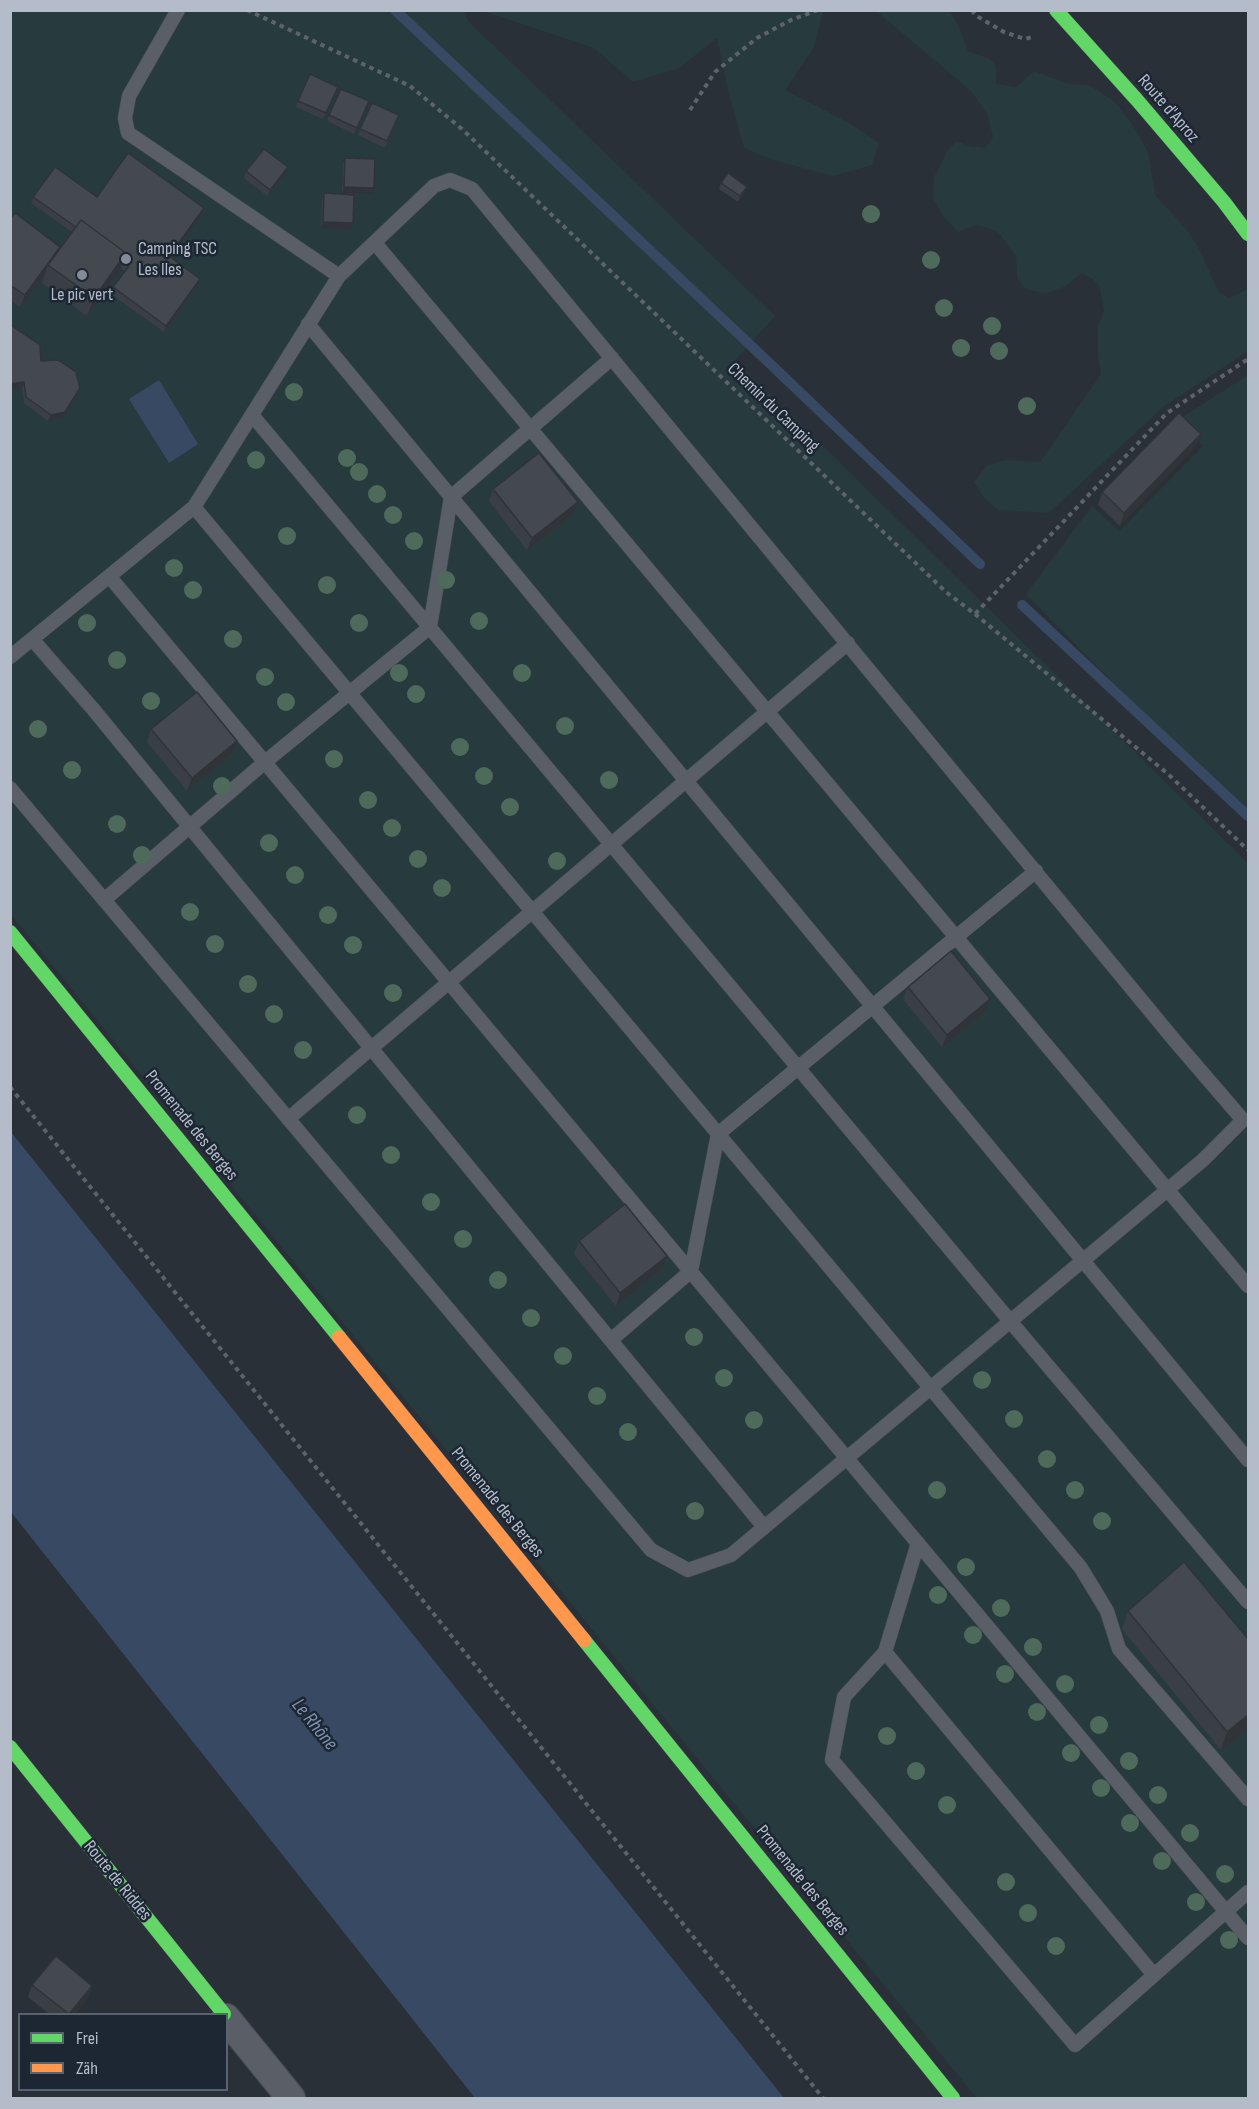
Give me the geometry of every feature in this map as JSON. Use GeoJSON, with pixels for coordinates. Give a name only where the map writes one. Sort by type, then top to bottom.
{"type":"FeatureCollection","features":[{"type":"Feature","properties":{"kind":"street","name":"Route d'Aproz"},"geometry":{"type":"LineString","coordinates":[[1060,15],[1152,117],[1248,234]]}},
{"type":"Feature","properties":{"kind":"street","name":"Promenade des Berges"},"geometry":{"type":"LineString","coordinates":[[10,932],[953,2098]]}},
{"type":"Feature","properties":{"kind":"street","name":"Route de Riddes"},"geometry":{"type":"LineString","coordinates":[[10,1747],[223,2013]]}},
{"type":"Feature","properties":{"kind":"street","name":"Route de Riddes"},"geometry":{"type":"LineString","coordinates":[[228,2020],[291,2098]]}},
{"type":"Feature","properties":{"kind":"lane"},"geometry":{"type":"LineString","coordinates":[[178,10],[129,96],[125,118],[128,133],[339,276]]}},
{"type":"Feature","properties":{"kind":"lane"},"geometry":{"type":"LineString","coordinates":[[10,657],[194,507],[339,276],[435,186],[450,180],[472,189],[1036,871],[1247,1121],[731,1555],[688,1570],[651,1550],[10,788]]}},
{"type":"Feature","properties":{"kind":"lane"},"geometry":{"type":"LineString","coordinates":[[375,243],[1248,1286]]}},
{"type":"Feature","properties":{"kind":"lane"},"geometry":{"type":"LineString","coordinates":[[308,324],[1248,1460]]}},
{"type":"Feature","properties":{"kind":"lane"},"geometry":{"type":"LineString","coordinates":[[104,900],[265,762],[430,627],[451,497],[612,358]]}},
{"type":"Feature","properties":{"kind":"lane"},"geometry":{"type":"LineString","coordinates":[[252,415],[1248,1602]]}},
{"type":"Feature","properties":{"kind":"lane"},"geometry":{"type":"LineString","coordinates":[[194,507],[1081,1568],[1107,1611],[1119,1648],[1248,1799]]}},
{"type":"Feature","properties":{"kind":"lane"},"geometry":{"type":"LineString","coordinates":[[110,576],[1248,1938]]}},
{"type":"Feature","properties":{"kind":"lane"},"geometry":{"type":"LineString","coordinates":[[32,639],[93,709],[764,1527]]}},
{"type":"Feature","properties":{"kind":"lane"},"geometry":{"type":"LineString","coordinates":[[288,1119],[848,643]]}},
{"type":"Feature","properties":{"kind":"lane"},"geometry":{"type":"LineString","coordinates":[[611,1340],[691,1271],[718,1134],[1036,871]]}},
{"type":"Feature","properties":{"kind":"lane"},"geometry":{"type":"LineString","coordinates":[[918,1543],[885,1652],[844,1697],[832,1760],[1074,2045],[1248,1892]]}},
{"type":"Feature","properties":{"kind":"lane"},"geometry":{"type":"LineString","coordinates":[[885,1652],[1154,1975]]}},
{"type":"Feature","properties":{"kind":"path","name":"Chemin du Camping"},"geometry":{"type":"LineString","coordinates":[[247,10],[410,86],[462,129],[946,592],[1168,774],[1248,850]]}},
{"type":"Feature","properties":{"kind":"path"},"geometry":{"type":"LineString","coordinates":[[690,110],[715,72],[757,38],[790,20],[819,10]]}},
{"type":"Feature","properties":{"kind":"path"},"geometry":{"type":"LineString","coordinates":[[972,10],[975,15],[1004,32],[1025,39],[1043,34],[1060,15]]}},
{"type":"Feature","properties":{"kind":"path"},"geometry":{"type":"LineString","coordinates":[[975,614],[1167,413],[1248,359]]}},
{"type":"Feature","properties":{"kind":"path"},"geometry":{"type":"LineString","coordinates":[[10,1087],[823,2098]]}},
{"type":"Feature","properties":{"kind":"green space"},"geometry":{"type":"Polygon","coordinates":[[[10,11],[463,11],[468,21],[775,316],[735,360],[1248,863],[1248,2098],[977,2098],[682,1740],[11,914],[10,11]]]}},
{"type":"Feature","properties":{"kind":"green space"},"geometry":{"type":"Polygon","coordinates":[[[483,11],[823,11],[814,47],[785,90],[851,124],[879,143],[872,165],[833,176],[773,160],[744,148],[717,38],[679,68],[633,82],[594,48],[483,11]]]}},
{"type":"Feature","properties":{"kind":"green space"},"geometry":{"type":"Polygon","coordinates":[[[876,11],[949,11],[958,24],[968,51],[990,59],[996,66],[996,84],[1016,87],[1034,71],[1069,84],[1089,85],[1114,101],[1130,121],[1148,152],[1155,195],[1187,230],[1198,247],[1219,292],[1229,298],[1248,289],[1248,351],[1163,407],[1049,513],[998,510],[984,498],[974,482],[986,466],[1005,460],[1040,462],[1101,374],[1098,356],[1098,326],[1104,311],[1100,287],[1094,280],[1082,273],[1058,290],[1043,293],[1026,289],[1017,278],[1016,257],[999,233],[976,225],[958,232],[943,216],[933,198],[934,177],[948,150],[957,141],[969,146],[985,148],[993,137],[988,115],[970,90],[876,11]]]}},
{"type":"Feature","properties":{"kind":"green space"},"geometry":{"type":"Polygon","coordinates":[[[1248,375],[1248,820],[1026,594],[1092,506],[1119,531],[1203,446],[1178,420],[1248,375]]]}},
{"type":"Feature","properties":{"kind":"water"},"geometry":{"type":"Polygon","coordinates":[[[159,380],[198,444],[169,463],[129,399],[159,380]]]}},
{"type":"Feature","properties":{"kind":"water","name":"Le Rhône"},"geometry":{"type":"Polygon","coordinates":[[[11,1132],[784,2098],[475,2098],[11,1512],[11,1132]]]}},
{"type":"Feature","properties":{"kind":"building"},"geometry":{"type":"Polygon","coordinates":[[[310,74],[338,87],[326,113],[298,101],[310,74]]]}},
{"type":"Feature","properties":{"kind":"building"},"geometry":{"type":"Polygon","coordinates":[[[341,89],[369,101],[357,128],[329,115],[341,89]]]}},
{"type":"Feature","properties":{"kind":"building"},"geometry":{"type":"Polygon","coordinates":[[[372,103],[399,115],[387,141],[360,129],[372,103]]]}},
{"type":"Feature","properties":{"kind":"building"},"geometry":{"type":"Polygon","coordinates":[[[264,149],[288,167],[270,190],[246,171],[264,149]]]}},
{"type":"Feature","properties":{"kind":"building"},"geometry":{"type":"Polygon","coordinates":[[[128,153],[204,208],[169,256],[200,279],[166,326],[113,287],[129,266],[123,261],[126,253],[81,220],[76,227],[33,197],[55,167],[97,197],[128,153]]]}},
{"type":"Feature","properties":{"kind":"building"},"geometry":{"type":"Polygon","coordinates":[[[345,158],[375,159],[374,188],[344,187],[345,158]]]}},
{"type":"Feature","properties":{"kind":"building"},"geometry":{"type":"Polygon","coordinates":[[[728,173],[747,187],[740,196],[721,183],[728,173]]]}},
{"type":"Feature","properties":{"kind":"building"},"geometry":{"type":"Polygon","coordinates":[[[324,193],[354,195],[353,223],[323,222],[324,193]]]}},
{"type":"Feature","properties":{"kind":"building"},"geometry":{"type":"Polygon","coordinates":[[[15,213],[60,247],[25,295],[10,285],[10,219],[15,213]]]}},
{"type":"Feature","properties":{"kind":"building"},"geometry":{"type":"Polygon","coordinates":[[[81,220],[126,253],[94,298],[48,265],[81,220]]]}},
{"type":"Feature","properties":{"kind":"building"},"geometry":{"type":"Polygon","coordinates":[[[10,326],[40,345],[41,361],[58,360],[76,372],[80,388],[65,412],[51,415],[26,397],[24,382],[10,384],[10,326]]]}},
{"type":"Feature","properties":{"kind":"building"},"geometry":{"type":"Polygon","coordinates":[[[1179,413],[1201,434],[1124,513],[1102,492],[1179,413]]]}},
{"type":"Feature","properties":{"kind":"building"},"geometry":{"type":"Polygon","coordinates":[[[539,453],[578,502],[532,538],[493,489],[539,453]]]}},
{"type":"Feature","properties":{"kind":"building"},"geometry":{"type":"Polygon","coordinates":[[[197,692],[237,741],[192,778],[151,729],[197,692]]]}},
{"type":"Feature","properties":{"kind":"building"},"geometry":{"type":"Polygon","coordinates":[[[951,951],[990,999],[947,1035],[908,987],[951,951]]]}},
{"type":"Feature","properties":{"kind":"building"},"geometry":{"type":"Polygon","coordinates":[[[625,1204],[667,1256],[620,1293],[579,1241],[625,1204]]]}},
{"type":"Feature","properties":{"kind":"building"},"geometry":{"type":"Polygon","coordinates":[[[1184,1562],[1248,1639],[1248,1715],[1227,1732],[1128,1611],[1184,1562]]]}},
{"type":"Feature","properties":{"kind":"building"},"geometry":{"type":"Polygon","coordinates":[[[56,1956],[92,1986],[68,2013],[32,1985],[56,1956]]]}},
{"type":"Feature","properties":{"kind":"waterway"},"geometry":{"type":"LineString","coordinates":[[395,10],[980,564]]}},
{"type":"Feature","properties":{"kind":"waterway"},"geometry":{"type":"LineString","coordinates":[[1022,605],[1248,816]]}},
{"type":"Feature","properties":{"kind":"traffic: fast"},"geometry":{"type":"LineString","coordinates":[[1056,10],[1137,100],[1224,202],[1248,234]]}},
{"type":"Feature","properties":{"kind":"traffic: fast"},"geometry":{"type":"LineString","coordinates":[[10,932],[339,1337]]}},
{"type":"Feature","properties":{"kind":"traffic: fast"},"geometry":{"type":"LineString","coordinates":[[584,1640],[953,2098]]}},
{"type":"Feature","properties":{"kind":"traffic: fast"},"geometry":{"type":"LineString","coordinates":[[10,1747],[223,2013]]}},
{"type":"Feature","properties":{"kind":"traffic: slow"},"geometry":{"type":"LineString","coordinates":[[339,1337],[584,1640]]}},
{"type":"Feature","properties":{"kind":"place","name":"Camping TSC Les Iles"},"geometry":{"type":"Point","coordinates":[126,259]}},
{"type":"Feature","properties":{"kind":"place","name":"Le pic vert"},"geometry":{"type":"Point","coordinates":[82,275]}}]}
